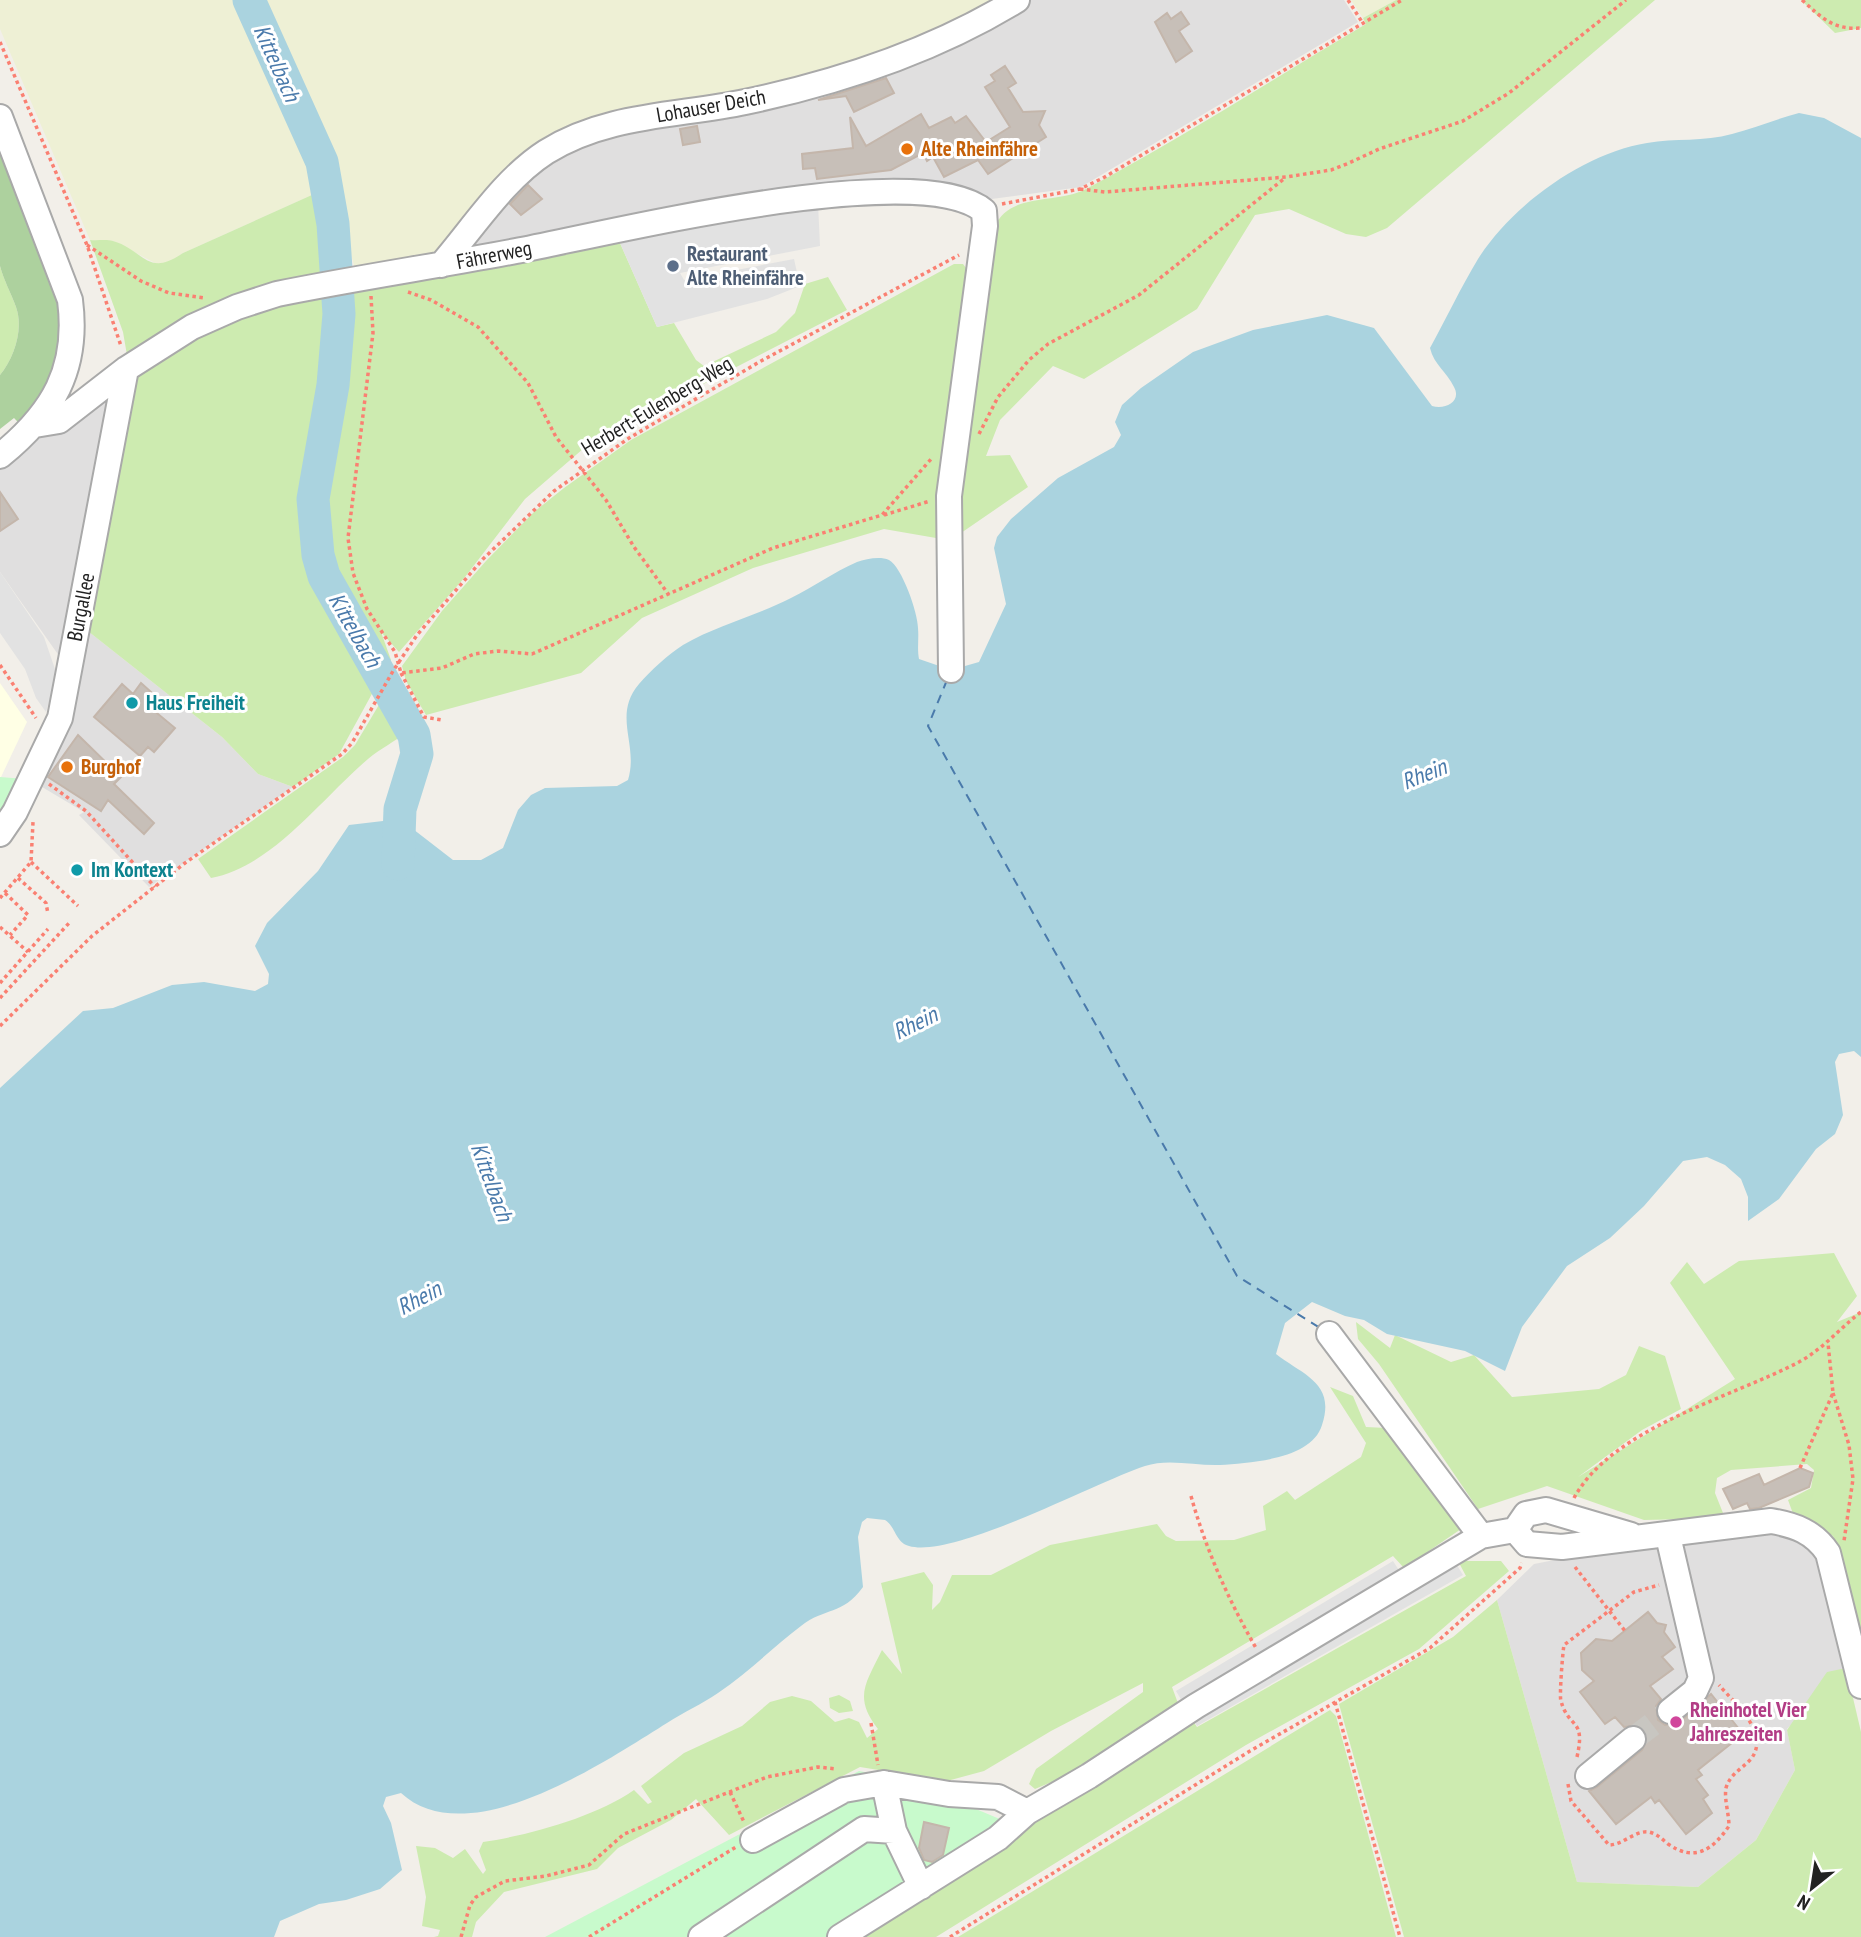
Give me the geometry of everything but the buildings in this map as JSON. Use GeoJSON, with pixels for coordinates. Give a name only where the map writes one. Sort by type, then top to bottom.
{"type":"FeatureCollection","features":[{"type":"Feature","properties":{"kind":"street","name":"Lohauser Deich"},"geometry":{"type":"LineString","coordinates":[[442,265],[523,170],[547,152],[587,132],[633,119],[745,102],[868,70],[977,24],[1017,0]]}},
{"type":"Feature","properties":{"kind":"street"},"geometry":{"type":"LineString","coordinates":[[0,117],[70,300],[74,328],[72,352],[61,385],[35,425],[0,456]]}},
{"type":"Feature","properties":{"kind":"street","name":"Fährerweg"},"geometry":{"type":"LineString","coordinates":[[35,425],[59,421],[126,369],[192,327],[237,306],[315,286],[442,265],[777,200],[827,194],[883,193],[956,197],[973,202],[984,211]]}},
{"type":"Feature","properties":{"kind":"street"},"geometry":{"type":"LineString","coordinates":[[951,670],[949,496],[964,441],[984,211]]}},
{"type":"Feature","properties":{"kind":"street","name":"Burgallee"},"geometry":{"type":"LineString","coordinates":[[0,834],[60,718],[126,369]]}},
{"type":"Feature","properties":{"kind":"street"},"geometry":{"type":"LineString","coordinates":[[1329,1334],[1481,1536]]}},
{"type":"Feature","properties":{"kind":"street"},"geometry":{"type":"LineString","coordinates":[[1521,1537],[1527,1514],[1546,1510],[1656,1538]]}},
{"type":"Feature","properties":{"kind":"street"},"geometry":{"type":"LineString","coordinates":[[840,1937],[998,1838],[1027,1812],[1089,1776],[1196,1706],[1481,1536],[1521,1537],[1562,1547],[1656,1538],[1748,1524],[1788,1524],[1811,1534],[1821,1543],[1832,1568],[1861,1686]]}},
{"type":"Feature","properties":{"kind":"street"},"geometry":{"type":"LineString","coordinates":[[1656,1538],[1701,1678],[1696,1690],[1670,1710]]}},
{"type":"Feature","properties":{"kind":"street"},"geometry":{"type":"LineString","coordinates":[[1588,1776],[1633,1740]]}},
{"type":"Feature","properties":{"kind":"street"},"geometry":{"type":"LineString","coordinates":[[753,1840],[844,1790],[884,1783],[949,1794],[998,1797],[1027,1812]]}},
{"type":"Feature","properties":{"kind":"street"},"geometry":{"type":"LineString","coordinates":[[884,1783],[894,1830],[921,1887]]}},
{"type":"Feature","properties":{"kind":"street"},"geometry":{"type":"LineString","coordinates":[[701,1937],[864,1829],[894,1830]]}},
{"type":"Feature","properties":{"kind":"path"},"geometry":{"type":"LineString","coordinates":[[1348,0],[1362,22]]}},
{"type":"Feature","properties":{"kind":"path"},"geometry":{"type":"LineString","coordinates":[[1080,189],[1402,0]]}},
{"type":"Feature","properties":{"kind":"path"},"geometry":{"type":"LineString","coordinates":[[984,211],[996,205],[1080,189],[1105,192],[1286,177],[1331,170],[1379,149],[1463,121],[1509,93],[1626,0]]}},
{"type":"Feature","properties":{"kind":"path"},"geometry":{"type":"LineString","coordinates":[[1802,0],[1828,24],[1845,29],[1861,28]]}},
{"type":"Feature","properties":{"kind":"path"},"geometry":{"type":"LineString","coordinates":[[0,42],[87,245],[118,331],[126,369]]}},
{"type":"Feature","properties":{"kind":"path"},"geometry":{"type":"LineString","coordinates":[[882,515],[964,441],[1029,360],[1048,344],[1139,295],[1286,177]]}},
{"type":"Feature","properties":{"kind":"path","name":"Herbert-Eulenberg-Weg"},"geometry":{"type":"LineString","coordinates":[[155,887],[309,780],[352,743],[398,663],[443,603],[554,491],[629,439],[761,361],[983,243]]}},
{"type":"Feature","properties":{"kind":"path"},"geometry":{"type":"LineString","coordinates":[[87,245],[141,281],[169,293],[221,299],[237,306]]}},
{"type":"Feature","properties":{"kind":"path"},"geometry":{"type":"LineString","coordinates":[[442,720],[424,717],[401,673],[395,652],[380,633],[367,609],[353,573],[348,538],[373,333],[363,278],[431,300],[478,327],[528,383],[556,437],[606,500],[634,547],[669,595]]}},
{"type":"Feature","properties":{"kind":"path"},"geometry":{"type":"LineString","coordinates":[[401,673],[442,668],[474,654],[498,651],[532,654],[773,548],[949,496]]}},
{"type":"Feature","properties":{"kind":"path"},"geometry":{"type":"LineString","coordinates":[[0,665],[51,739]]}},
{"type":"Feature","properties":{"kind":"path"},"geometry":{"type":"LineString","coordinates":[[0,1026],[74,950],[155,887],[86,811],[33,773]]}},
{"type":"Feature","properties":{"kind":"path"},"geometry":{"type":"LineString","coordinates":[[0,898],[31,862],[78,906]]}},
{"type":"Feature","properties":{"kind":"path"},"geometry":{"type":"LineString","coordinates":[[18,878],[46,904],[48,914]]}},
{"type":"Feature","properties":{"kind":"path"},"geometry":{"type":"LineString","coordinates":[[5,893],[29,915],[10,935]]}},
{"type":"Feature","properties":{"kind":"path"},"geometry":{"type":"LineString","coordinates":[[0,998],[69,922]]}},
{"type":"Feature","properties":{"kind":"path"},"geometry":{"type":"LineString","coordinates":[[0,926],[28,952]]}},
{"type":"Feature","properties":{"kind":"path"},"geometry":{"type":"LineString","coordinates":[[0,983],[48,929]]}},
{"type":"Feature","properties":{"kind":"path"},"geometry":{"type":"LineString","coordinates":[[1564,1516],[1591,1473],[1619,1450],[1647,1431],[1786,1368],[1828,1343],[1861,1312]]}},
{"type":"Feature","properties":{"kind":"path"},"geometry":{"type":"LineString","coordinates":[[1828,1343],[1833,1393],[1849,1445],[1853,1479],[1849,1521],[1832,1568]]}},
{"type":"Feature","properties":{"kind":"path"},"geometry":{"type":"LineString","coordinates":[[1800,1468],[1833,1393]]}},
{"type":"Feature","properties":{"kind":"path"},"geometry":{"type":"LineString","coordinates":[[1191,1496],[1202,1536],[1231,1605],[1266,1664]]}},
{"type":"Feature","properties":{"kind":"path"},"geometry":{"type":"LineString","coordinates":[[950,1937],[1335,1702],[1430,1648],[1520,1568],[1521,1537]]}},
{"type":"Feature","properties":{"kind":"path"},"geometry":{"type":"LineString","coordinates":[[1562,1547],[1625,1631]]}},
{"type":"Feature","properties":{"kind":"path"},"geometry":{"type":"LineString","coordinates":[[1335,1702],[1400,1937]]}},
{"type":"Feature","properties":{"kind":"path"},"geometry":{"type":"LineString","coordinates":[[871,1723],[875,1755],[884,1783]]}},
{"type":"Feature","properties":{"kind":"path"},"geometry":{"type":"LineString","coordinates":[[461,1937],[470,1905],[476,1897],[498,1885],[589,1865],[618,1838],[730,1792],[793,1771],[818,1767],[843,1770]]}},
{"type":"Feature","properties":{"kind":"path"},"geometry":{"type":"LineString","coordinates":[[589,1937],[635,1912],[731,1850],[753,1840],[730,1792]]}},
{"type":"Feature","properties":{"kind":"shaded area"},"geometry":{"type":"Polygon","coordinates":[[[0,0],[1008,0],[867,65],[585,128],[461,235],[422,262],[355,269],[332,186],[183,253],[169,263],[157,264],[113,241],[90,240],[0,29],[0,0]]]}},
{"type":"Feature","properties":{"kind":"shaded area"},"geometry":{"type":"Polygon","coordinates":[[[1026,0],[1344,0],[1358,22],[1081,187],[984,200],[952,189],[459,256],[549,155],[1026,0]]]}},
{"type":"Feature","properties":{"kind":"shaded area"},"geometry":{"type":"Polygon","coordinates":[[[1351,0],[1396,0],[1363,18],[1351,0]]]}},
{"type":"Feature","properties":{"kind":"shaded area","name":"Restaurant Alte Rheinfähre"},"geometry":{"type":"Polygon","coordinates":[[[818,203],[820,246],[680,273],[684,280],[794,259],[800,286],[767,299],[657,327],[620,243],[818,203]]]}},
{"type":"Feature","properties":{"kind":"shaded area"},"geometry":{"type":"Polygon","coordinates":[[[114,382],[74,620],[222,737],[258,774],[293,787],[149,887],[79,815],[84,812],[32,781],[69,670],[0,572],[0,462],[114,382]]]}},
{"type":"Feature","properties":{"kind":"shaded area"},"geometry":{"type":"Polygon","coordinates":[[[0,572],[44,637],[57,675],[46,712],[36,698],[25,669],[0,633],[0,572]]]}},
{"type":"Feature","properties":{"kind":"shaded area"},"geometry":{"type":"Polygon","coordinates":[[[0,683],[27,722],[1,777],[0,777],[0,683]]]}},
{"type":"Feature","properties":{"kind":"shaded area"},"geometry":{"type":"Polygon","coordinates":[[[1783,1530],[1822,1553],[1846,1668],[1787,1729],[1795,1770],[1756,1840],[1698,1887],[1577,1882],[1497,1600],[1534,1564],[1637,1544],[1783,1530]]]}},
{"type":"Feature","properties":{"kind":"shaded area"},"geometry":{"type":"Polygon","coordinates":[[[1447,1549],[1463,1575],[1197,1726],[1176,1691],[1393,1561],[1402,1575],[1447,1549]]]}},
{"type":"Feature","properties":{"kind":"green space"},"geometry":{"type":"Polygon","coordinates":[[[1396,0],[1655,0],[1387,228],[1366,237],[1346,234],[1289,209],[1255,215],[1197,309],[1084,379],[1053,366],[1000,420],[986,456],[1010,455],[1028,487],[961,533],[959,499],[994,228],[1001,216],[1022,204],[1074,194],[1122,170],[1366,24],[1363,18],[1396,0]]]}},
{"type":"Feature","properties":{"kind":"green space"},"geometry":{"type":"Polygon","coordinates":[[[1801,0],[1861,0],[1861,28],[1835,33],[1801,0]]]}},
{"type":"Feature","properties":{"kind":"green space"},"geometry":{"type":"Polygon","coordinates":[[[0,147],[60,301],[61,337],[54,368],[24,428],[14,418],[0,429],[0,375],[10,360],[19,325],[16,307],[0,266],[0,147]]]}},
{"type":"Feature","properties":{"kind":"green space"},"geometry":{"type":"Polygon","coordinates":[[[323,190],[329,228],[330,273],[128,361],[123,332],[90,240],[113,241],[146,260],[161,263],[323,190]]]}},
{"type":"Feature","properties":{"kind":"green space"},"geometry":{"type":"Polygon","coordinates":[[[607,240],[620,243],[657,327],[674,323],[696,360],[704,366],[776,332],[795,313],[805,284],[828,277],[847,310],[591,442],[525,499],[465,577],[399,652],[381,632],[391,660],[384,668],[339,588],[324,547],[320,525],[319,499],[355,288],[607,240]]]}},
{"type":"Feature","properties":{"kind":"green space"},"geometry":{"type":"Polygon","coordinates":[[[954,264],[963,264],[969,272],[939,491],[936,538],[884,529],[753,568],[642,618],[581,673],[426,715],[406,681],[402,666],[442,611],[534,512],[631,440],[954,264]]]}},
{"type":"Feature","properties":{"kind":"green space"},"geometry":{"type":"Polygon","coordinates":[[[0,266],[16,307],[19,325],[10,360],[0,375],[0,266]]]}},
{"type":"Feature","properties":{"kind":"green space"},"geometry":{"type":"Polygon","coordinates":[[[336,287],[336,312],[319,411],[310,486],[312,553],[325,593],[379,681],[339,754],[293,787],[258,774],[222,737],[79,624],[129,373],[196,332],[336,287]]]}},
{"type":"Feature","properties":{"kind":"green space"},"geometry":{"type":"Polygon","coordinates":[[[386,693],[408,732],[368,759],[275,846],[233,871],[211,878],[198,859],[343,757],[355,745],[386,693]]]}},
{"type":"Feature","properties":{"kind":"green space"},"geometry":{"type":"Polygon","coordinates":[[[0,777],[25,779],[0,828],[0,777]]]}},
{"type":"Feature","properties":{"kind":"green space"},"geometry":{"type":"Polygon","coordinates":[[[1834,1253],[1857,1296],[1837,1322],[1861,1312],[1861,1646],[1833,1536],[1795,1519],[1788,1500],[1811,1488],[1814,1470],[1807,1464],[1731,1470],[1717,1478],[1715,1493],[1725,1518],[1644,1520],[1547,1486],[1478,1509],[1379,1364],[1358,1339],[1356,1322],[1390,1348],[1395,1335],[1451,1362],[1474,1355],[1512,1397],[1599,1389],[1626,1375],[1639,1346],[1665,1356],[1681,1409],[1642,1430],[1578,1477],[1735,1379],[1670,1283],[1687,1262],[1704,1284],[1739,1261],[1834,1253]]]}},
{"type":"Feature","properties":{"kind":"green space"},"geometry":{"type":"Polygon","coordinates":[[[1330,1387],[1353,1396],[1366,1427],[1386,1428],[1461,1529],[1404,1568],[1393,1556],[1172,1687],[1179,1706],[1080,1770],[1035,1789],[1029,1784],[1036,1769],[1143,1692],[1143,1683],[1051,1731],[984,1771],[947,1781],[860,1767],[729,1835],[696,1799],[671,1820],[618,1848],[597,1869],[504,1892],[476,1922],[472,1937],[434,1937],[438,1936],[440,1930],[422,1926],[426,1897],[416,1846],[435,1848],[453,1858],[465,1849],[483,1874],[486,1870],[479,1851],[483,1842],[562,1824],[601,1809],[634,1790],[648,1804],[652,1802],[641,1786],[684,1753],[742,1726],[770,1702],[792,1696],[811,1701],[835,1722],[849,1718],[859,1722],[867,1738],[878,1729],[866,1708],[865,1690],[882,1650],[902,1674],[881,1583],[924,1572],[933,1585],[932,1610],[940,1602],[952,1575],[991,1575],[1050,1545],[1157,1524],[1166,1536],[1176,1541],[1234,1540],[1266,1530],[1263,1506],[1287,1491],[1295,1500],[1361,1457],[1366,1443],[1330,1387]]]}},
{"type":"Feature","properties":{"kind":"green space"},"geometry":{"type":"Polygon","coordinates":[[[1458,1561],[1501,1561],[1509,1571],[1419,1649],[1246,1745],[936,1937],[851,1937],[1191,1718],[1197,1727],[1466,1576],[1458,1561]]]}},
{"type":"Feature","properties":{"kind":"green space"},"geometry":{"type":"Polygon","coordinates":[[[1497,1600],[1577,1882],[1698,1887],[1756,1840],[1795,1770],[1787,1730],[1827,1672],[1846,1668],[1861,1732],[1861,1937],[1404,1937],[1339,1704],[1453,1637],[1497,1600]]]}},
{"type":"Feature","properties":{"kind":"green space"},"geometry":{"type":"Polygon","coordinates":[[[839,1695],[850,1701],[853,1711],[839,1713],[830,1708],[829,1698],[839,1695]]]}},
{"type":"Feature","properties":{"kind":"green space"},"geometry":{"type":"Polygon","coordinates":[[[1330,1710],[1336,1716],[1396,1937],[958,1937],[1330,1710]]]}},
{"type":"Feature","properties":{"kind":"green space"},"geometry":{"type":"Polygon","coordinates":[[[859,1771],[959,1790],[957,1801],[1002,1820],[993,1834],[830,1937],[545,1937],[859,1771]]]}},
{"type":"Feature","properties":{"kind":"water","name":"Rhein"},"geometry":{"type":"Polygon","coordinates":[[[1799,113],[1824,118],[1861,138],[1861,1057],[1854,1051],[1839,1054],[1835,1062],[1843,1115],[1835,1134],[1816,1149],[1779,1199],[1748,1221],[1748,1197],[1741,1179],[1725,1165],[1707,1157],[1683,1161],[1644,1206],[1610,1238],[1567,1266],[1522,1327],[1505,1371],[1465,1351],[1387,1334],[1364,1320],[1345,1316],[1312,1302],[1285,1323],[1276,1354],[1314,1382],[1325,1399],[1322,1425],[1316,1436],[1294,1452],[1233,1464],[1163,1463],[1145,1466],[991,1531],[930,1547],[904,1544],[885,1520],[867,1518],[862,1522],[858,1537],[863,1587],[848,1603],[801,1626],[712,1697],[609,1759],[536,1796],[499,1808],[462,1814],[429,1809],[401,1793],[386,1797],[383,1806],[391,1823],[402,1870],[380,1889],[346,1900],[319,1904],[280,1921],[274,1937],[0,1937],[0,1088],[83,1011],[113,1008],[172,985],[204,982],[255,991],[268,984],[269,974],[255,946],[267,923],[318,871],[349,825],[400,819],[453,860],[481,860],[503,848],[518,810],[531,795],[545,788],[617,786],[628,780],[631,754],[627,707],[639,684],[654,668],[696,638],[778,604],[857,562],[873,558],[885,559],[899,571],[915,612],[919,659],[951,670],[979,662],[1006,604],[994,548],[997,537],[1011,519],[1058,478],[1114,447],[1121,435],[1115,422],[1122,405],[1141,388],[1193,352],[1253,330],[1327,315],[1374,328],[1432,406],[1447,406],[1454,401],[1456,392],[1434,359],[1430,348],[1478,259],[1492,239],[1530,201],[1575,170],[1623,149],[1647,143],[1700,139],[1741,132],[1799,113]]]}},
{"type":"Feature","properties":{"kind":"waterway","name":"Kittelbach"},"geometry":{"type":"LineString","coordinates":[[249,0],[322,162],[333,224],[339,314],[333,385],[313,499],[318,555],[324,576],[414,735],[417,754],[400,809],[398,864]]}},
{"type":"Feature","properties":{"kind":"ferry route"},"geometry":{"type":"LineString","coordinates":[[947,680],[928,726],[1237,1276],[1320,1328]]}},
{"type":"Feature","properties":{"kind":"tunnel"},"geometry":{"type":"LineString","coordinates":[[1633,1739],[1670,1711]]}},
{"type":"Feature","properties":{"kind":"place","name":"Alte Rheinfähre"},"geometry":{"type":"Point","coordinates":[907,149]}},
{"type":"Feature","properties":{"kind":"place","name":"Restaurant Alte Rheinfähre"},"geometry":{"type":"Point","coordinates":[673,266]}},
{"type":"Feature","properties":{"kind":"place","name":"Haus Freiheit"},"geometry":{"type":"Point","coordinates":[132,703]}},
{"type":"Feature","properties":{"kind":"place","name":"Burghof"},"geometry":{"type":"Point","coordinates":[67,767]}},
{"type":"Feature","properties":{"kind":"place","name":"Im Kontext"},"geometry":{"type":"Point","coordinates":[77,870]}},
{"type":"Feature","properties":{"kind":"place","name":"Rheinhotel Vier Jahreszeiten"},"geometry":{"type":"Point","coordinates":[1676,1722]}}]}
